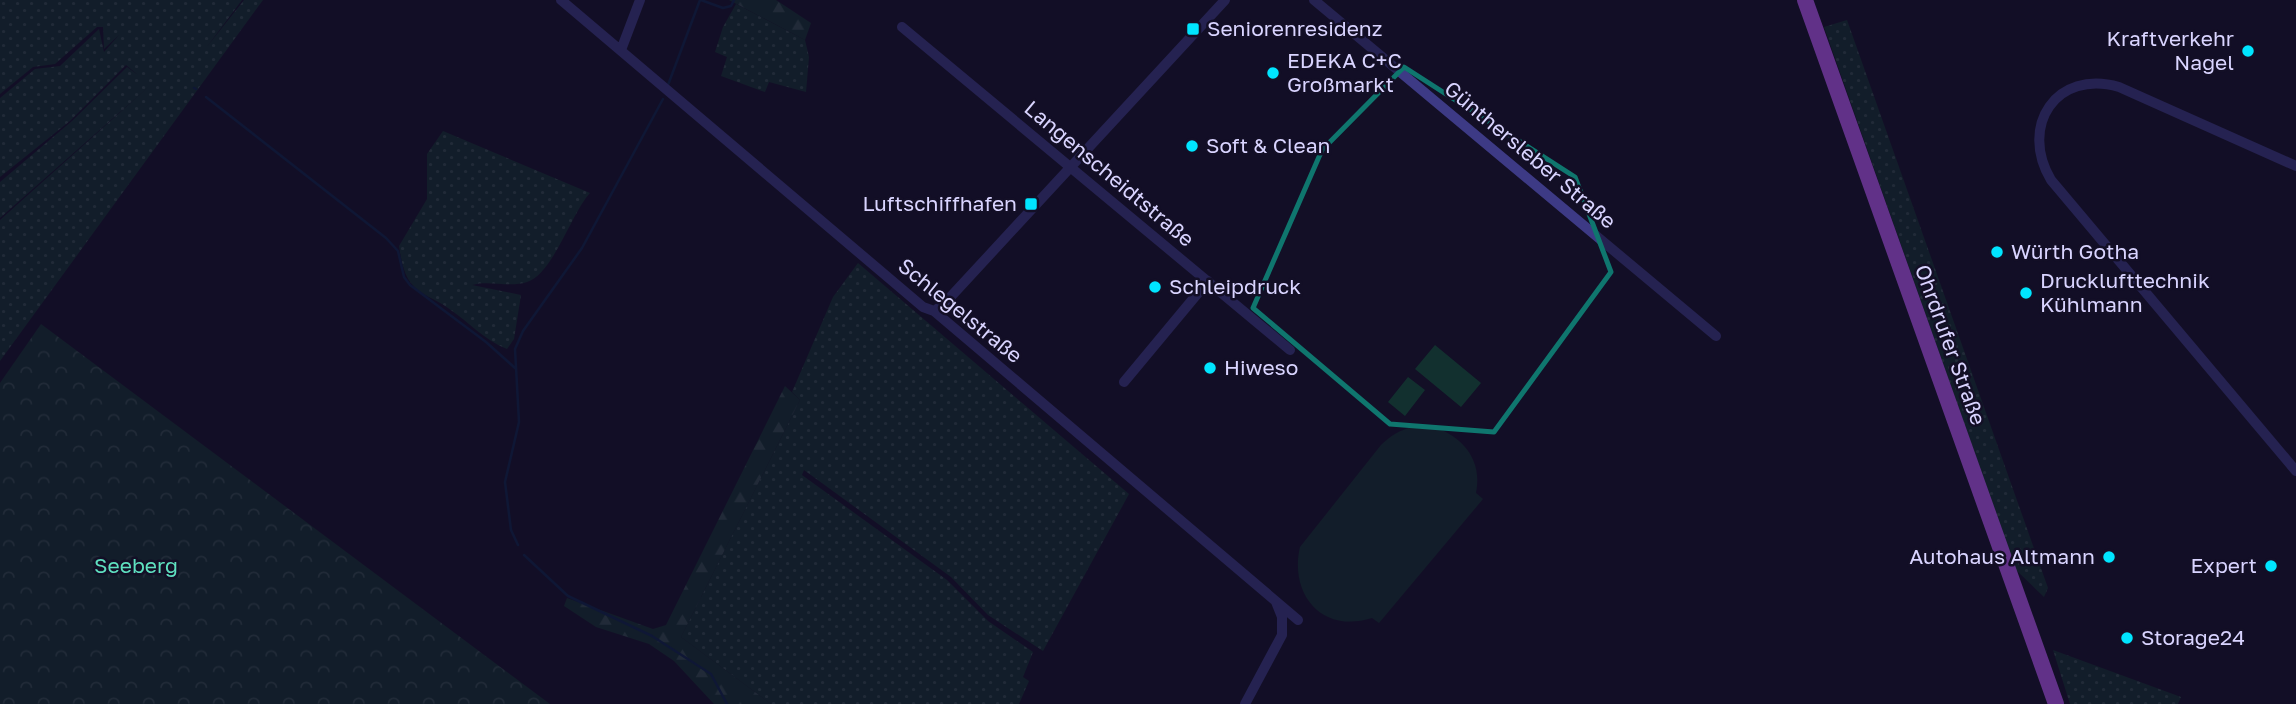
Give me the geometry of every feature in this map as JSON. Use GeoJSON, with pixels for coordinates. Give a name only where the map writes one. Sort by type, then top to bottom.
{"type":"FeatureCollection","features":[{"type":"Feature","properties":{"kind":"main road","name":"Ohrdrufer Straße"},"geometry":{"type":"LineString","coordinates":[[1805,0],[2056,704]]}},
{"type":"Feature","properties":{"kind":"street","name":"Schlegelstraße"},"geometry":{"type":"LineString","coordinates":[[561,0],[923,307],[934,311],[1298,620]]}},
{"type":"Feature","properties":{"kind":"street"},"geometry":{"type":"LineString","coordinates":[[621,51],[640,0]]}},
{"type":"Feature","properties":{"kind":"street"},"geometry":{"type":"LineString","coordinates":[[934,311],[1072,168],[1225,0]]}},
{"type":"Feature","properties":{"kind":"street","name":"Günthersleber Straße"},"geometry":{"type":"LineString","coordinates":[[1314,2],[1716,336]]}},
{"type":"Feature","properties":{"kind":"street","name":"Langenscheidtstraße"},"geometry":{"type":"LineString","coordinates":[[902,27],[1290,350]]}},
{"type":"Feature","properties":{"kind":"street"},"geometry":{"type":"LineString","coordinates":[[2296,166],[2119,87],[2088,84],[2057,97],[2043,116],[2038,136],[2038,150],[2045,170],[2075,209],[2296,471]]}},
{"type":"Feature","properties":{"kind":"street"},"geometry":{"type":"LineString","coordinates":[[1124,382],[1208,281]]}},
{"type":"Feature","properties":{"kind":"street"},"geometry":{"type":"LineString","coordinates":[[1245,704],[1282,635],[1282,617],[1275,600]]}},
{"type":"Feature","properties":{"kind":"highlighted area"},"geometry":{"type":"Polygon","coordinates":[[[1404,67],[1575,177],[1611,272],[1494,432],[1390,424],[1253,308],[1322,150],[1404,67]]]}},
{"type":"Feature","properties":{"kind":"green space"},"geometry":{"type":"Polygon","coordinates":[[[0,0],[242,0],[206,48],[244,0],[263,0],[0,361],[0,220],[154,82],[0,218],[0,182],[72,121],[127,67],[138,75],[126,65],[70,121],[0,177],[0,98],[35,69],[60,66],[99,29],[104,52],[119,35],[104,49],[103,27],[97,27],[55,64],[33,67],[0,94],[0,0]]]}},
{"type":"Feature","properties":{"kind":"green space"},"geometry":{"type":"Polygon","coordinates":[[[729,0],[776,0],[811,23],[805,40],[729,0]]]}},
{"type":"Feature","properties":{"kind":"green space"},"geometry":{"type":"Polygon","coordinates":[[[736,4],[805,40],[809,57],[806,92],[769,82],[765,92],[721,76],[727,57],[715,52],[723,27],[736,4]]]}},
{"type":"Feature","properties":{"kind":"green space"},"geometry":{"type":"Polygon","coordinates":[[[1847,20],[2048,588],[2044,597],[2016,570],[1824,27],[1847,20]]]}},
{"type":"Feature","properties":{"kind":"green space"},"geometry":{"type":"Polygon","coordinates":[[[443,131],[590,193],[554,255],[536,277],[520,284],[472,285],[521,295],[514,339],[507,349],[491,341],[448,308],[419,291],[408,279],[403,265],[399,246],[427,199],[427,154],[443,131]]]}},
{"type":"Feature","properties":{"kind":"green space"},"geometry":{"type":"Polygon","coordinates":[[[858,263],[1129,494],[1043,651],[988,615],[951,577],[804,470],[802,475],[947,580],[988,621],[1033,652],[1023,677],[1029,681],[1019,704],[771,704],[681,637],[800,400],[792,392],[833,297],[858,263]]]}},
{"type":"Feature","properties":{"kind":"green space","name":"Seeberg"},"geometry":{"type":"Polygon","coordinates":[[[41,324],[550,704],[0,704],[0,383],[41,324]]]}},
{"type":"Feature","properties":{"kind":"green space"},"geometry":{"type":"Polygon","coordinates":[[[1435,345],[1481,383],[1461,407],[1415,369],[1435,345]]]}},
{"type":"Feature","properties":{"kind":"green space"},"geometry":{"type":"Polygon","coordinates":[[[1408,377],[1425,390],[1405,416],[1388,402],[1408,377]]]}},
{"type":"Feature","properties":{"kind":"green space"},"geometry":{"type":"Polygon","coordinates":[[[785,386],[800,400],[681,637],[771,704],[714,704],[674,661],[649,644],[596,627],[564,606],[567,598],[653,629],[666,625],[785,386]]]}},
{"type":"Feature","properties":{"kind":"green space"},"geometry":{"type":"Polygon","coordinates":[[[1429,425],[1451,435],[1467,450],[1476,469],[1476,493],[1483,499],[1379,623],[1372,618],[1338,620],[1324,615],[1313,606],[1300,580],[1300,547],[1381,445],[1403,430],[1429,425]]]}},
{"type":"Feature","properties":{"kind":"green space"},"geometry":{"type":"Polygon","coordinates":[[[2053,650],[2181,697],[2178,704],[2070,704],[2053,650]]]}},
{"type":"Feature","properties":{"kind":"waterway"},"geometry":{"type":"LineString","coordinates":[[668,85],[700,0]]}},
{"type":"Feature","properties":{"kind":"waterway"},"geometry":{"type":"LineString","coordinates":[[701,0],[723,8],[731,6],[734,0]]}},
{"type":"Feature","properties":{"kind":"waterway"},"geometry":{"type":"LineString","coordinates":[[206,97],[386,238],[398,251],[404,277],[410,285],[486,342],[515,368]]}},
{"type":"Feature","properties":{"kind":"waterway"},"geometry":{"type":"LineString","coordinates":[[518,545],[511,530],[505,482],[519,422],[515,349],[523,331],[582,248],[663,99]]}},
{"type":"Feature","properties":{"kind":"waterway"},"geometry":{"type":"LineString","coordinates":[[524,555],[568,596],[652,636],[711,674],[727,704]]}},
{"type":"Feature","properties":{"kind":"place","name":"Seniorenresidenz"},"geometry":{"type":"Point","coordinates":[1193,29]}},
{"type":"Feature","properties":{"kind":"place","name":"Kraftverkehr Nagel"},"geometry":{"type":"Point","coordinates":[2248,51]}},
{"type":"Feature","properties":{"kind":"place","name":"EDEKA C+C Großmarkt"},"geometry":{"type":"Point","coordinates":[1273,73]}},
{"type":"Feature","properties":{"kind":"place","name":"Soft & Clean"},"geometry":{"type":"Point","coordinates":[1192,146]}},
{"type":"Feature","properties":{"kind":"place","name":"Luftschiffhafen"},"geometry":{"type":"Point","coordinates":[1031,204]}},
{"type":"Feature","properties":{"kind":"place","name":"Würth Gotha"},"geometry":{"type":"Point","coordinates":[1997,252]}},
{"type":"Feature","properties":{"kind":"place","name":"Schleipdruck"},"geometry":{"type":"Point","coordinates":[1155,287]}},
{"type":"Feature","properties":{"kind":"place","name":"Drucklufttechnik Kühlmann"},"geometry":{"type":"Point","coordinates":[2026,293]}},
{"type":"Feature","properties":{"kind":"place","name":"Hiweso"},"geometry":{"type":"Point","coordinates":[1210,368]}},
{"type":"Feature","properties":{"kind":"place","name":"Autohaus Altmann"},"geometry":{"type":"Point","coordinates":[2109,557]}},
{"type":"Feature","properties":{"kind":"place","name":"Expert"},"geometry":{"type":"Point","coordinates":[2271,566]}},
{"type":"Feature","properties":{"kind":"place","name":"Storage24"},"geometry":{"type":"Point","coordinates":[2127,638]}}]}
